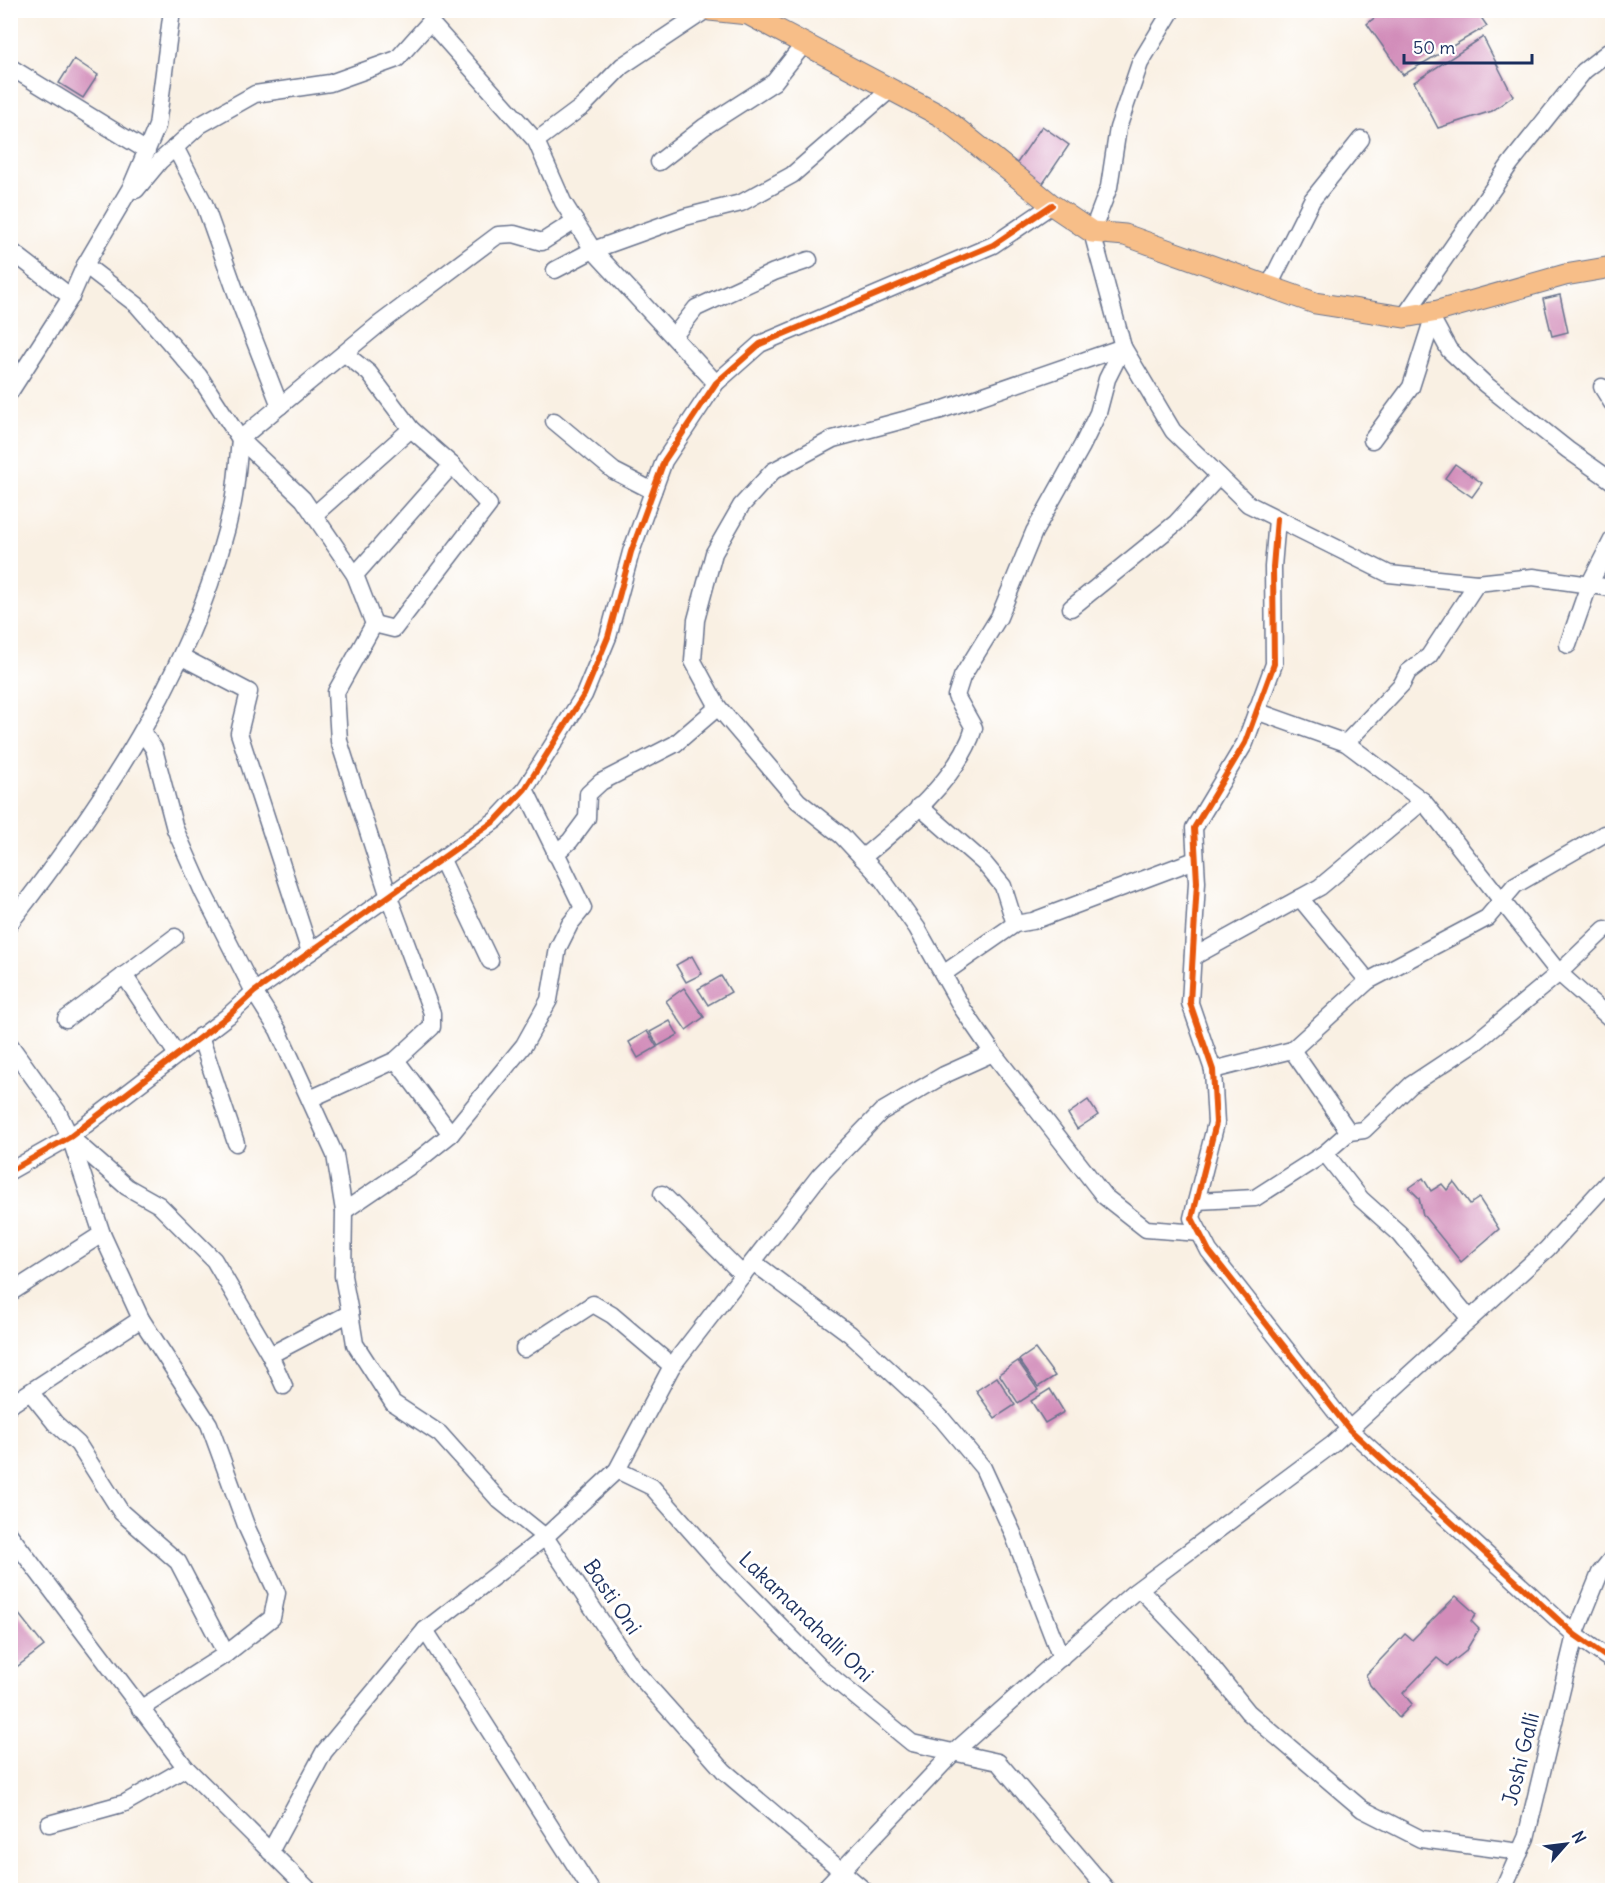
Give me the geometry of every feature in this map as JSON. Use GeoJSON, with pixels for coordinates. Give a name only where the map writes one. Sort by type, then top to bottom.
{"type":"FeatureCollection","features":[{"type":"Feature","properties":{"kind":"main road"},"geometry":{"type":"LineString","coordinates":[[708,10],[748,14],[941,116],[1052,205],[1092,232],[1125,235],[1316,303],[1404,317],[1431,317],[1565,275],[1612,267]]}},
{"type":"Feature","properties":{"kind":"street"},"geometry":{"type":"LineString","coordinates":[[10,392],[71,297],[85,265],[131,187],[147,151],[157,126],[172,10]]}},
{"type":"Feature","properties":{"kind":"street"},"geometry":{"type":"LineString","coordinates":[[536,141],[583,106],[622,66],[708,10]]}},
{"type":"Feature","properties":{"kind":"street"},"geometry":{"type":"LineString","coordinates":[[1172,10],[1140,63],[1118,128],[1109,187],[1092,232],[1123,347],[1173,431],[1248,504],[1389,574],[1477,583],[1533,577],[1612,588]]}},
{"type":"Feature","properties":{"kind":"street"},"geometry":{"type":"LineString","coordinates":[[114,216],[160,161],[200,125],[255,94],[330,83],[397,59],[431,16],[536,141],[563,202],[593,250],[716,383]]}},
{"type":"Feature","properties":{"kind":"street"},"geometry":{"type":"LineString","coordinates":[[659,162],[704,127],[774,82],[804,44]]}},
{"type":"Feature","properties":{"kind":"street"},"geometry":{"type":"LineString","coordinates":[[1404,317],[1510,164],[1584,71],[1612,50]]}},
{"type":"Feature","properties":{"kind":"street"},"geometry":{"type":"LineString","coordinates":[[10,68],[147,151]]}},
{"type":"Feature","properties":{"kind":"street"},"geometry":{"type":"LineString","coordinates":[[555,270],[593,250],[685,217],[741,203],[792,175],[891,89]]}},
{"type":"Feature","properties":{"kind":"street"},"geometry":{"type":"LineString","coordinates":[[1269,286],[1312,200],[1361,139]]}},
{"type":"Feature","properties":{"kind":"street"},"geometry":{"type":"LineString","coordinates":[[175,147],[204,202],[280,406]]}},
{"type":"Feature","properties":{"kind":"street"},"geometry":{"type":"LineString","coordinates":[[10,1171],[70,1137],[254,992],[496,820],[525,789],[584,695],[608,637],[630,552],[664,461],[716,383],[760,344],[993,245],[1052,205]]}},
{"type":"Feature","properties":{"kind":"street"},"geometry":{"type":"LineString","coordinates":[[10,923],[57,863],[143,733],[182,657],[208,587],[233,501],[240,438],[378,325],[498,235],[514,234],[542,242],[575,221]]}},
{"type":"Feature","properties":{"kind":"street"},"geometry":{"type":"LineString","coordinates":[[10,250],[71,297]]}},
{"type":"Feature","properties":{"kind":"street"},"geometry":{"type":"LineString","coordinates":[[674,336],[696,308],[774,272],[809,260]]}},
{"type":"Feature","properties":{"kind":"street"},"geometry":{"type":"LineString","coordinates":[[85,265],[137,306],[200,376],[240,438],[303,500],[355,575],[374,624]]}},
{"type":"Feature","properties":{"kind":"street"},"geometry":{"type":"LineString","coordinates":[[1372,440],[1412,387],[1431,317]]}},
{"type":"Feature","properties":{"kind":"street"},"geometry":{"type":"LineString","coordinates":[[1431,317],[1449,350],[1485,384],[1612,481]]}},
{"type":"Feature","properties":{"kind":"street"},"geometry":{"type":"LineString","coordinates":[[1123,347],[941,410],[833,439],[773,471],[741,506],[714,553],[696,620],[693,661],[718,707],[798,801],[842,836],[882,879],[917,928],[993,1053],[1104,1196],[1146,1228],[1200,1233]]}},
{"type":"Feature","properties":{"kind":"street"},"geometry":{"type":"LineString","coordinates":[[862,858],[897,829],[919,806],[969,746],[974,728],[956,696],[962,677],[999,617],[1034,532],[1098,413],[1107,379],[1123,347]]}},
{"type":"Feature","properties":{"kind":"street"},"geometry":{"type":"LineString","coordinates":[[345,354],[369,373],[411,429],[452,465],[489,505],[394,629],[374,624]]}},
{"type":"Feature","properties":{"kind":"street"},"geometry":{"type":"LineString","coordinates":[[1602,387],[1612,403]]}},
{"type":"Feature","properties":{"kind":"street"},"geometry":{"type":"LineString","coordinates":[[554,421],[614,471],[653,491]]}},
{"type":"Feature","properties":{"kind":"street"},"geometry":{"type":"LineString","coordinates":[[314,515],[411,429]]}},
{"type":"Feature","properties":{"kind":"street"},"geometry":{"type":"LineString","coordinates":[[355,575],[452,465]]}},
{"type":"Feature","properties":{"kind":"street"},"geometry":{"type":"LineString","coordinates":[[1071,608],[1176,523],[1219,476]]}},
{"type":"Feature","properties":{"kind":"street"},"geometry":{"type":"LineString","coordinates":[[1277,519],[1273,567],[1274,664],[1245,742],[1194,828],[1196,860],[1190,1003],[1213,1070],[1216,1123],[1192,1218],[1209,1251],[1349,1429],[1575,1635],[1612,1661]]}},
{"type":"Feature","properties":{"kind":"street"},"geometry":{"type":"LineString","coordinates":[[1568,645],[1589,585],[1612,540]]}},
{"type":"Feature","properties":{"kind":"street"},"geometry":{"type":"LineString","coordinates":[[1346,744],[1402,684],[1408,672],[1429,656],[1477,583]]}},
{"type":"Feature","properties":{"kind":"street"},"geometry":{"type":"LineString","coordinates":[[310,1099],[396,1060],[432,1027],[432,1013],[389,897],[339,741],[336,692],[374,624]]}},
{"type":"Feature","properties":{"kind":"street"},"geometry":{"type":"LineString","coordinates":[[182,657],[249,692],[239,733],[310,952]]}},
{"type":"Feature","properties":{"kind":"street"},"geometry":{"type":"LineString","coordinates":[[555,854],[570,841],[587,818],[588,794],[601,782],[675,744],[718,707]]}},
{"type":"Feature","properties":{"kind":"street"},"geometry":{"type":"LineString","coordinates":[[1256,711],[1346,744],[1423,801],[1559,973],[1612,1020]]}},
{"type":"Feature","properties":{"kind":"street","name":"Basti Oni"},"geometry":{"type":"LineString","coordinates":[[143,733],[154,748],[175,829],[203,892],[254,992],[278,1030],[335,1155],[344,1211],[343,1276],[355,1344],[393,1403],[440,1434],[500,1500],[544,1537],[634,1670],[724,1771],[864,1890]]}},
{"type":"Feature","properties":{"kind":"street"},"geometry":{"type":"LineString","coordinates":[[344,1211],[416,1162],[451,1134],[524,1045],[549,1000],[558,948],[570,924],[582,908],[525,789]]}},
{"type":"Feature","properties":{"kind":"street"},"geometry":{"type":"LineString","coordinates":[[1193,957],[1320,887],[1423,801]]}},
{"type":"Feature","properties":{"kind":"street"},"geometry":{"type":"LineString","coordinates":[[919,806],[984,863],[1003,886],[1015,924]]}},
{"type":"Feature","properties":{"kind":"street"},"geometry":{"type":"LineString","coordinates":[[1213,1070],[1292,1050],[1368,981],[1487,918],[1515,885],[1604,834]]}},
{"type":"Feature","properties":{"kind":"street"},"geometry":{"type":"LineString","coordinates":[[442,860],[490,961]]}},
{"type":"Feature","properties":{"kind":"street"},"geometry":{"type":"LineString","coordinates":[[943,974],[1015,924],[1033,921],[1196,860]]}},
{"type":"Feature","properties":{"kind":"street"},"geometry":{"type":"LineString","coordinates":[[1300,898],[1368,981]]}},
{"type":"Feature","properties":{"kind":"street"},"geometry":{"type":"LineString","coordinates":[[1197,1201],[1255,1198],[1325,1153],[1349,1132],[1364,1130],[1411,1085],[1476,1042],[1559,973],[1605,929]]}},
{"type":"Feature","properties":{"kind":"street"},"geometry":{"type":"LineString","coordinates":[[66,1018],[175,937]]}},
{"type":"Feature","properties":{"kind":"street"},"geometry":{"type":"LineString","coordinates":[[124,975],[176,1053]]}},
{"type":"Feature","properties":{"kind":"street"},"geometry":{"type":"LineString","coordinates":[[200,1035],[236,1143]]}},
{"type":"Feature","properties":{"kind":"street"},"geometry":{"type":"LineString","coordinates":[[10,1045],[58,1112],[70,1137],[102,1234],[141,1320],[209,1424],[246,1528],[277,1593],[272,1617],[226,1654],[140,1709]]}},
{"type":"Feature","properties":{"kind":"street"},"geometry":{"type":"LineString","coordinates":[[1292,1050],[1349,1132]]}},
{"type":"Feature","properties":{"kind":"street"},"geometry":{"type":"LineString","coordinates":[[270,1852],[324,1752],[425,1630],[544,1537],[616,1470],[672,1366],[820,1175],[881,1112],[944,1074],[993,1053]]}},
{"type":"Feature","properties":{"kind":"street"},"geometry":{"type":"LineString","coordinates":[[396,1060],[451,1134]]}},
{"type":"Feature","properties":{"kind":"street"},"geometry":{"type":"LineString","coordinates":[[70,1137],[127,1187],[159,1205],[214,1260],[270,1355],[284,1386]]}},
{"type":"Feature","properties":{"kind":"street"},"geometry":{"type":"LineString","coordinates":[[1325,1153],[1361,1199],[1400,1234],[1470,1319]]}},
{"type":"Feature","properties":{"kind":"street"},"geometry":{"type":"LineString","coordinates":[[823,1890],[953,1753],[1140,1589],[1349,1429],[1546,1249],[1612,1178]]}},
{"type":"Feature","properties":{"kind":"street"},"geometry":{"type":"LineString","coordinates":[[662,1194],[748,1269],[850,1334],[942,1419],[983,1468],[1012,1531],[1061,1658]]}},
{"type":"Feature","properties":{"kind":"street"},"geometry":{"type":"LineString","coordinates":[[10,1293],[102,1234]]}},
{"type":"Feature","properties":{"kind":"street"},"geometry":{"type":"LineString","coordinates":[[524,1349],[593,1304],[612,1315],[672,1366]]}},
{"type":"Feature","properties":{"kind":"street"},"geometry":{"type":"LineString","coordinates":[[270,1355],[350,1313]]}},
{"type":"Feature","properties":{"kind":"street"},"geometry":{"type":"LineString","coordinates":[[10,1405],[32,1393],[141,1320]]}},
{"type":"Feature","properties":{"kind":"street"},"geometry":{"type":"LineString","coordinates":[[32,1393],[55,1423],[78,1444],[121,1512],[178,1562],[226,1654]]}},
{"type":"Feature","properties":{"kind":"street","name":"Lakamanahalli Oni"},"geometry":{"type":"LineString","coordinates":[[616,1470],[652,1487],[720,1565],[823,1670],[912,1743],[998,1762],[1107,1890]]}},
{"type":"Feature","properties":{"kind":"street"},"geometry":{"type":"LineString","coordinates":[[10,1535],[186,1768],[309,1890]]}},
{"type":"Feature","properties":{"kind":"street","name":"Joshi Galli"},"geometry":{"type":"LineString","coordinates":[[1503,1890],[1526,1838],[1575,1635],[1600,1573],[1612,1558]]}},
{"type":"Feature","properties":{"kind":"street"},"geometry":{"type":"LineString","coordinates":[[1140,1589],[1197,1649],[1248,1712],[1362,1809],[1421,1839],[1520,1852]]}},
{"type":"Feature","properties":{"kind":"street"},"geometry":{"type":"LineString","coordinates":[[425,1630],[591,1890]]}},
{"type":"Feature","properties":{"kind":"street"},"geometry":{"type":"LineString","coordinates":[[49,1824],[125,1803],[186,1768]]}},
{"type":"Feature","properties":{"kind":"building"},"geometry":{"type":"Polygon","coordinates":[[[1384,10],[1476,10],[1487,26],[1403,75],[1367,24],[1384,10]]]}},
{"type":"Feature","properties":{"kind":"building"},"geometry":{"type":"Polygon","coordinates":[[[1483,37],[1513,96],[1492,111],[1438,128],[1414,82],[1483,37]]]}},
{"type":"Feature","properties":{"kind":"building"},"geometry":{"type":"Polygon","coordinates":[[[74,59],[98,75],[83,98],[59,83],[74,59]]]}},
{"type":"Feature","properties":{"kind":"building"},"geometry":{"type":"Polygon","coordinates":[[[1042,126],[1069,145],[1042,185],[1015,166],[1042,126]]]}},
{"type":"Feature","properties":{"kind":"building"},"geometry":{"type":"Polygon","coordinates":[[[1560,295],[1568,332],[1552,336],[1543,299],[1560,295]]]}},
{"type":"Feature","properties":{"kind":"building"},"geometry":{"type":"Polygon","coordinates":[[[1455,464],[1482,483],[1472,497],[1445,478],[1455,464]]]}},
{"type":"Feature","properties":{"kind":"building"},"geometry":{"type":"Polygon","coordinates":[[[692,956],[702,974],[686,982],[676,965],[692,956]]]}},
{"type":"Feature","properties":{"kind":"building"},"geometry":{"type":"Polygon","coordinates":[[[721,976],[731,992],[708,1005],[698,989],[721,976]]]}},
{"type":"Feature","properties":{"kind":"building"},"geometry":{"type":"Polygon","coordinates":[[[684,988],[704,1017],[686,1030],[666,1001],[684,988]]]}},
{"type":"Feature","properties":{"kind":"building"},"geometry":{"type":"Polygon","coordinates":[[[670,1021],[678,1035],[658,1046],[650,1032],[670,1021]]]}},
{"type":"Feature","properties":{"kind":"building"},"geometry":{"type":"Polygon","coordinates":[[[647,1031],[657,1047],[638,1058],[629,1042],[647,1031]]]}},
{"type":"Feature","properties":{"kind":"building"},"geometry":{"type":"Polygon","coordinates":[[[1088,1100],[1098,1115],[1077,1129],[1068,1114],[1088,1100]]]}},
{"type":"Feature","properties":{"kind":"building"},"geometry":{"type":"Polygon","coordinates":[[[1423,1178],[1431,1191],[1442,1184],[1447,1190],[1454,1182],[1470,1204],[1479,1198],[1499,1229],[1461,1262],[1423,1215],[1419,1198],[1409,1188],[1423,1178]]]}},
{"type":"Feature","properties":{"kind":"building"},"geometry":{"type":"Polygon","coordinates":[[[1035,1349],[1055,1376],[1038,1387],[1019,1360],[1035,1349]]]}},
{"type":"Feature","properties":{"kind":"building"},"geometry":{"type":"Polygon","coordinates":[[[1018,1361],[1038,1390],[1018,1403],[999,1374],[1018,1361]]]}},
{"type":"Feature","properties":{"kind":"building"},"geometry":{"type":"Polygon","coordinates":[[[997,1377],[1015,1405],[995,1418],[976,1391],[997,1377]]]}},
{"type":"Feature","properties":{"kind":"building"},"geometry":{"type":"Polygon","coordinates":[[[1050,1389],[1064,1412],[1045,1423],[1031,1401],[1050,1389]]]}},
{"type":"Feature","properties":{"kind":"building"},"geometry":{"type":"Polygon","coordinates":[[[1456,1596],[1476,1614],[1471,1621],[1479,1629],[1465,1652],[1447,1666],[1437,1658],[1403,1693],[1412,1704],[1399,1718],[1370,1685],[1366,1675],[1405,1634],[1412,1640],[1456,1596]]]}},
{"type":"Feature","properties":{"kind":"building"},"geometry":{"type":"Polygon","coordinates":[[[10,1603],[44,1646],[10,1672],[10,1603]]]}},
{"type":"Feature","properties":{"kind":"cycle path"},"geometry":{"type":"LineString","coordinates":[[10,1171],[70,1137],[228,1016],[254,992],[496,820],[525,789],[584,695],[608,637],[631,552],[664,461],[716,383],[760,344],[993,245],[1052,205]]}},
{"type":"Feature","properties":{"kind":"cycle path"},"geometry":{"type":"LineString","coordinates":[[1277,519],[1273,567],[1274,664],[1245,743],[1194,828],[1197,882],[1190,1003],[1213,1070],[1216,1123],[1192,1218],[1209,1251],[1349,1429],[1575,1635],[1612,1661]]}}]}
